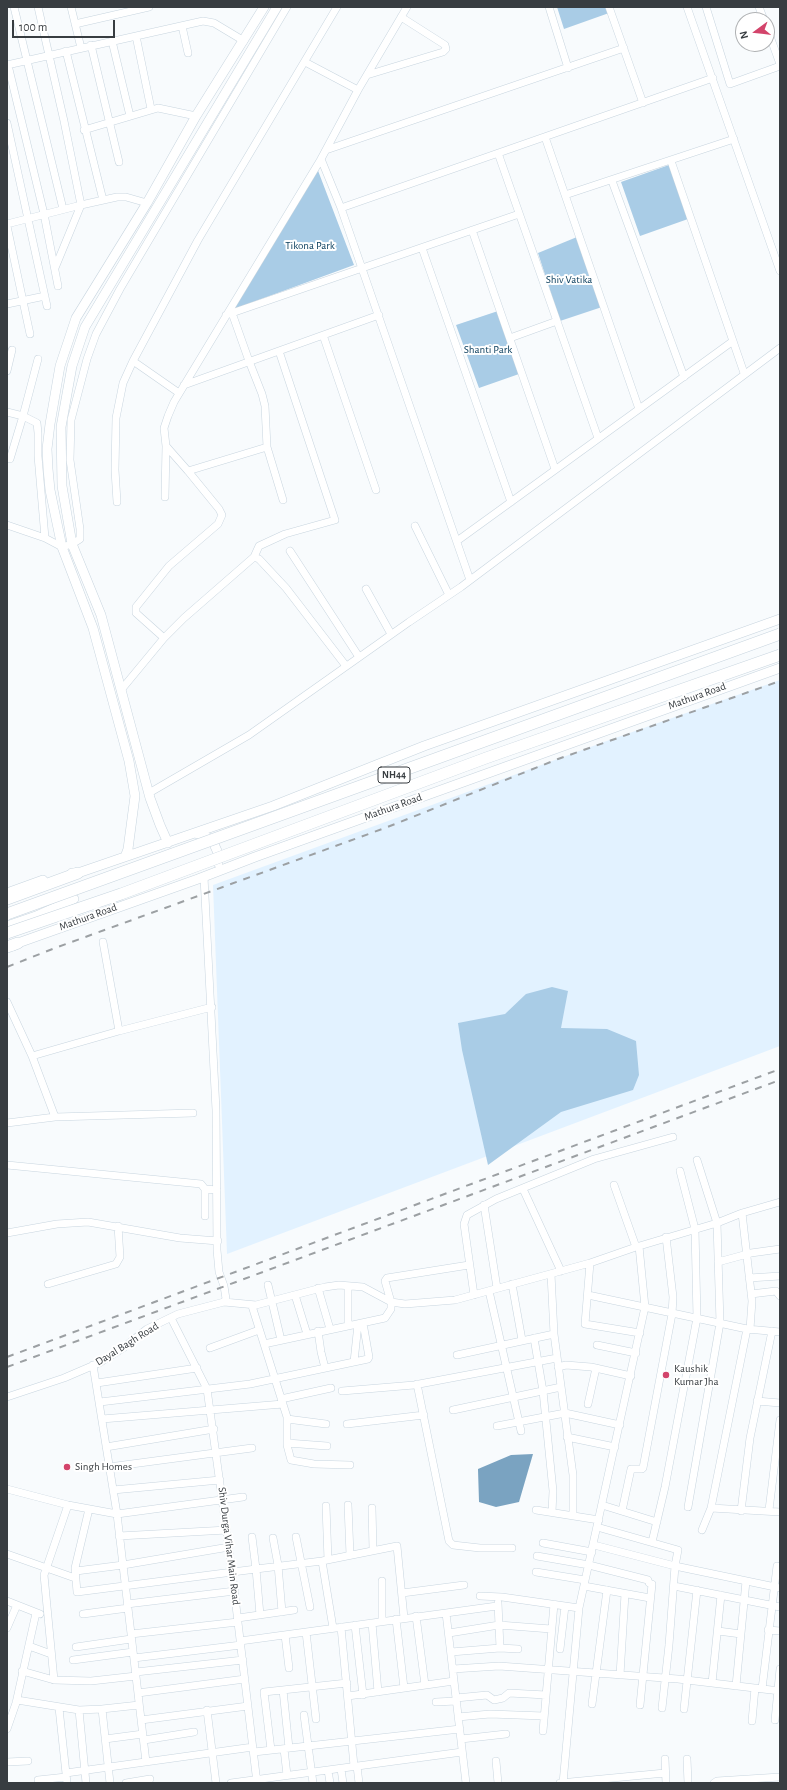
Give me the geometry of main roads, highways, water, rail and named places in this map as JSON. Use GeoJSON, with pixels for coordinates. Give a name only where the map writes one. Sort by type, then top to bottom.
{"type":"FeatureCollection","features":[{"type":"Feature","properties":{"kind":"highway","name":"NH44"},"geometry":{"type":"LineString","coordinates":[[7,914],[780,634]]}},
{"type":"Feature","properties":{"kind":"highway","name":"Mathura Road"},"geometry":{"type":"LineString","coordinates":[[7,933],[136,888],[486,758],[780,655]]}},
{"type":"Feature","properties":{"kind":"highway"},"geometry":{"type":"LineString","coordinates":[[7,899],[73,875]]}},
{"type":"Feature","properties":{"kind":"highway"},"geometry":{"type":"LineString","coordinates":[[7,949],[18,943]]}},
{"type":"Feature","properties":{"kind":"main road"},"geometry":{"type":"LineString","coordinates":[[126,857],[135,796],[129,761],[93,628],[62,547],[50,490],[47,449],[50,424],[60,366],[76,318],[147,203],[196,116],[264,7]]}},
{"type":"Feature","properties":{"kind":"main road"},"geometry":{"type":"LineString","coordinates":[[168,842],[160,826],[149,793],[101,615],[72,544],[62,486],[61,427],[72,366],[85,327],[277,7]]}},
{"type":"Feature","properties":{"kind":"main road"},"geometry":{"type":"LineString","coordinates":[[124,263],[132,268]]}},
{"type":"Feature","properties":{"kind":"main road"},"geometry":{"type":"LineString","coordinates":[[7,893],[65,872],[73,875],[273,806],[424,746],[780,619]]}},
{"type":"Feature","properties":{"kind":"main road","name":"Mathura Road"},"geometry":{"type":"LineString","coordinates":[[18,943],[204,877],[694,697],[780,668]]}},
{"type":"Feature","properties":{"kind":"main road"},"geometry":{"type":"LineString","coordinates":[[195,833],[207,837],[214,844],[218,853],[216,872]]}},
{"type":"Feature","properties":{"kind":"main road"},"geometry":{"type":"LineString","coordinates":[[73,875],[74,899],[88,918]]}},
{"type":"Feature","properties":{"kind":"main road"},"geometry":{"type":"LineString","coordinates":[[7,926],[36,916],[74,899]]}},
{"type":"Feature","properties":{"kind":"railway"},"geometry":{"type":"LineString","coordinates":[[7,967],[55,948],[385,828],[558,759],[780,681]]}},
{"type":"Feature","properties":{"kind":"railway"},"geometry":{"type":"LineString","coordinates":[[7,1357],[780,1069]]}},
{"type":"Feature","properties":{"kind":"railway"},"geometry":{"type":"LineString","coordinates":[[7,1367],[780,1080]]}},
{"type":"Feature","properties":{"kind":"place","name":"Kaushik Kumar Jha"},"geometry":{"type":"Point","coordinates":[666,1375]}},
{"type":"Feature","properties":{"kind":"place","name":"Singh Homes"},"geometry":{"type":"Point","coordinates":[67,1467]}},
{"type":"Feature","properties":{"kind":"park label","name":"Tikona Park"},"geometry":{"type":"Point","coordinates":[310,246]}},
{"type":"Feature","properties":{"kind":"park label","name":"Shiv Vatika"},"geometry":{"type":"Point","coordinates":[569,280]}},
{"type":"Feature","properties":{"kind":"park label","name":"Shanti Park"},"geometry":{"type":"Point","coordinates":[488,350]}}]}
